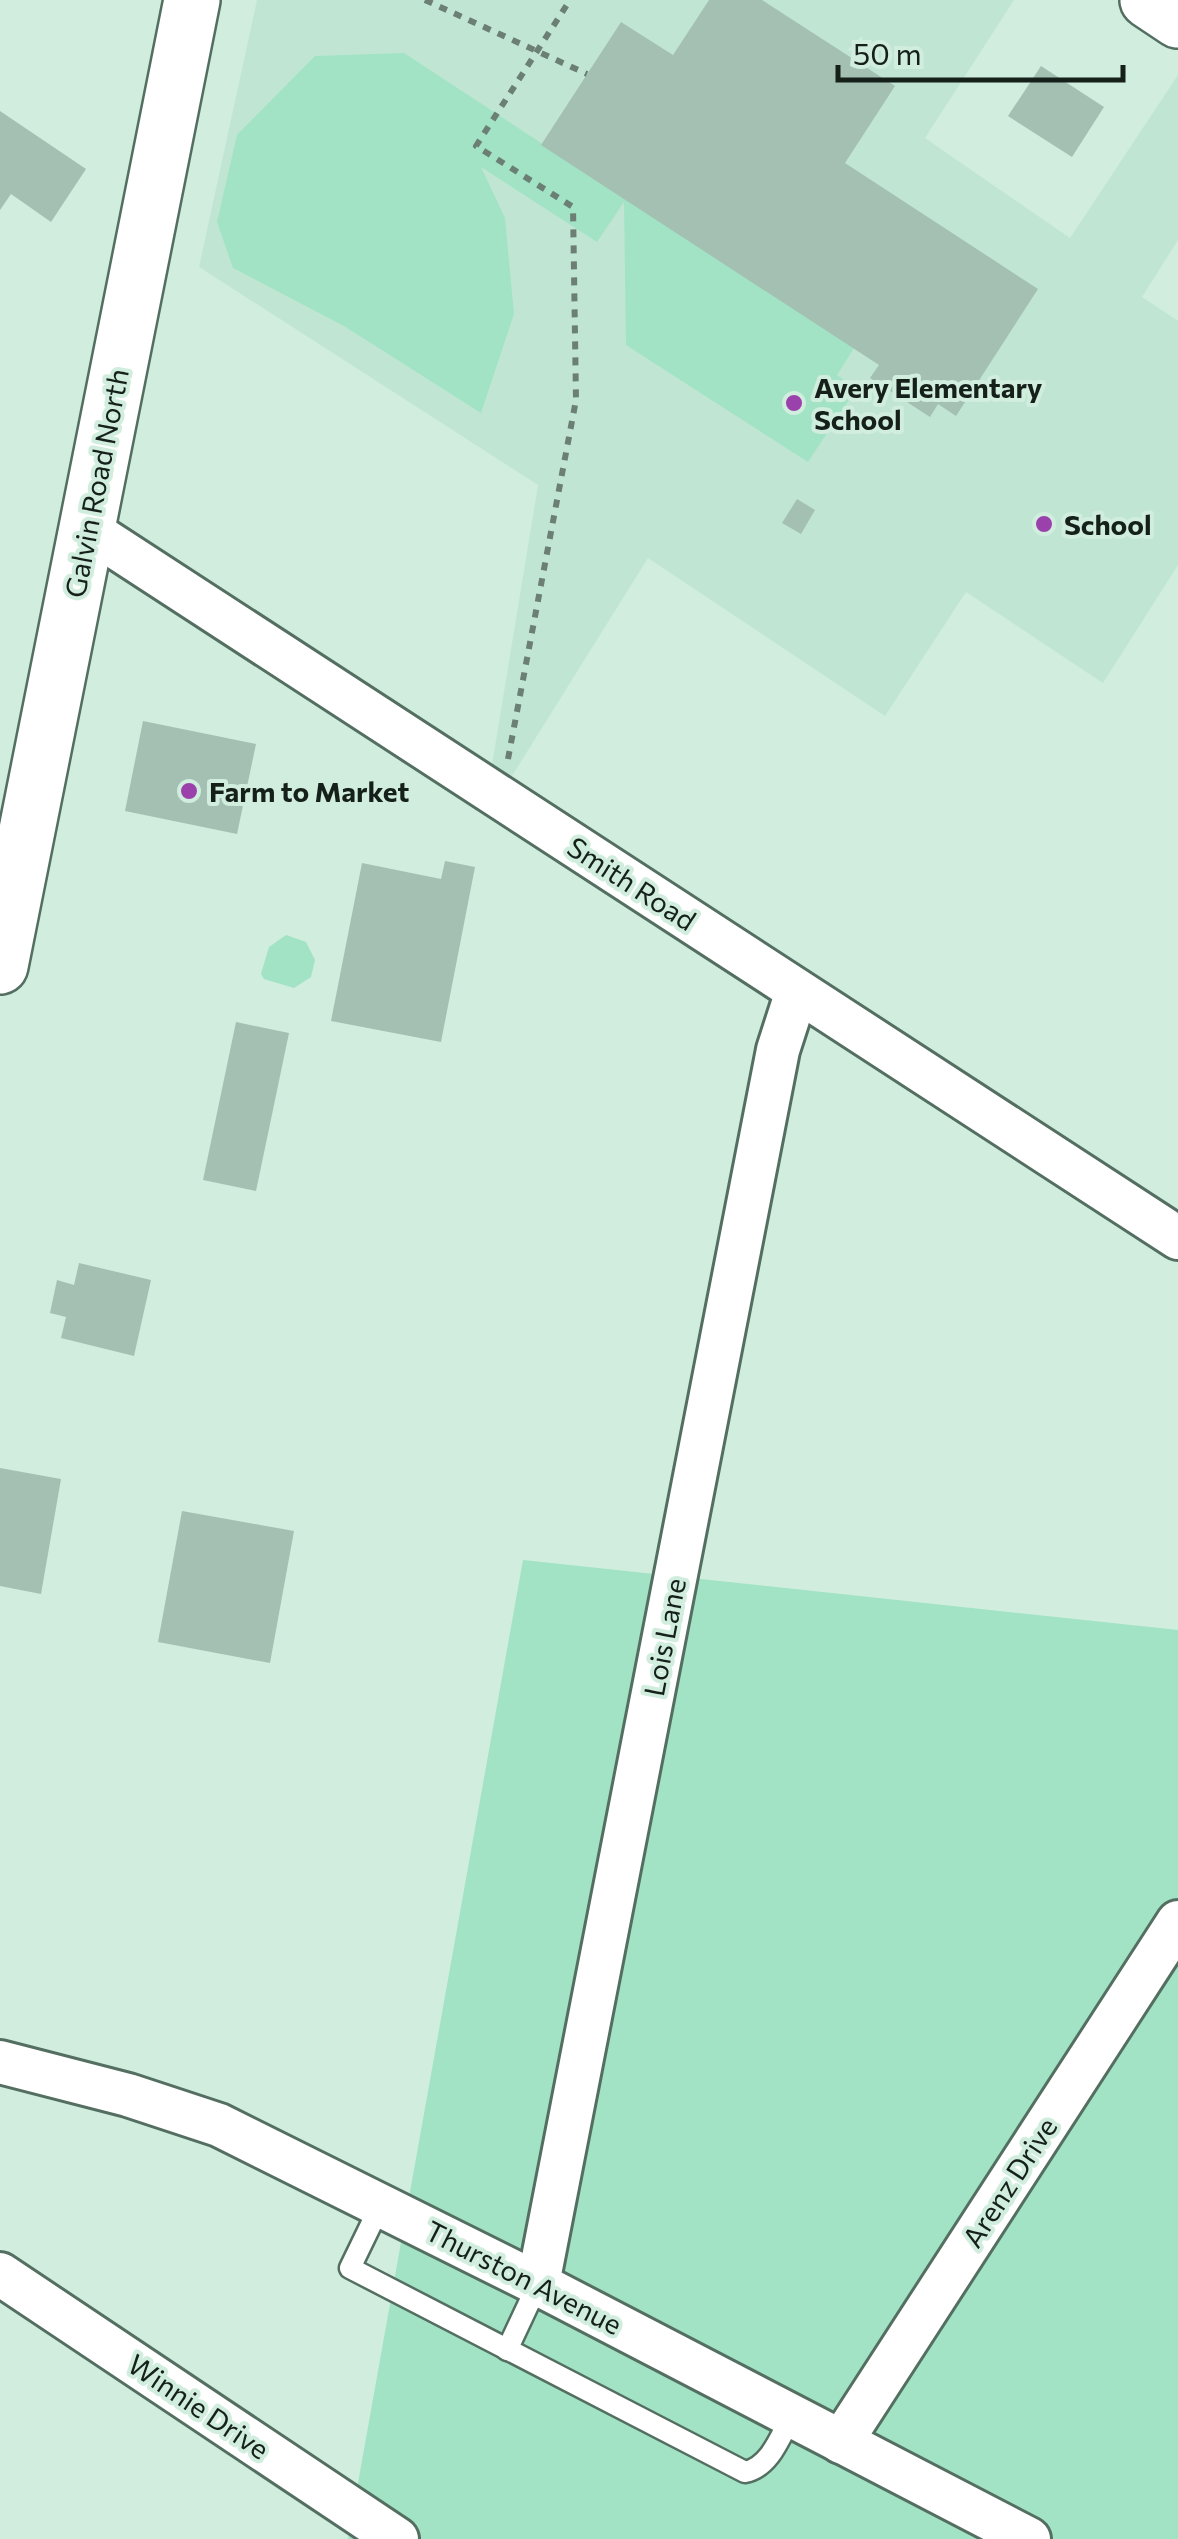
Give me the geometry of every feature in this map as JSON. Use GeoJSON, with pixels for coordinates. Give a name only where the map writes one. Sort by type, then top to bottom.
{"type":"FeatureCollection","features":[{"type":"Feature","properties":{"kind":"main road","name":"Galvin Road North"},"geometry":{"type":"LineString","coordinates":[[2,946],[192,0]]}},
{"type":"Feature","properties":{"kind":"main road"},"geometry":{"type":"LineString","coordinates":[[1148,0],[1178,20]]}},
{"type":"Feature","properties":{"kind":"street","name":"Smith Road"},"geometry":{"type":"LineString","coordinates":[[86,528],[797,990],[1173,1223]]}},
{"type":"Feature","properties":{"kind":"street","name":"Lois Lane"},"geometry":{"type":"LineString","coordinates":[[538,2284],[778,1050],[797,990]]}},
{"type":"Feature","properties":{"kind":"street","name":"Arenz Drive"},"geometry":{"type":"LineString","coordinates":[[840,2442],[1178,1922]]}},
{"type":"Feature","properties":{"kind":"street","name":"Thurston Avenue"},"geometry":{"type":"LineString","coordinates":[[0,2062],[128,2095],[219,2124],[538,2284],[1028,2539]]}},
{"type":"Feature","properties":{"kind":"street","name":"Winnie Drive"},"geometry":{"type":"LineString","coordinates":[[0,2274],[397,2539]]}},
{"type":"Feature","properties":{"kind":"lane"},"geometry":{"type":"LineString","coordinates":[[381,2204],[350,2268],[507,2350],[745,2472],[756,2470],[766,2460],[791,2417]]}},
{"type":"Feature","properties":{"kind":"lane"},"geometry":{"type":"LineString","coordinates":[[507,2350],[538,2284]]}},
{"type":"Feature","properties":{"kind":"path"},"geometry":{"type":"LineString","coordinates":[[425,0],[587,74]]}},
{"type":"Feature","properties":{"kind":"path"},"geometry":{"type":"LineString","coordinates":[[507,766],[576,400],[573,207],[476,146],[570,0]]}},
{"type":"Feature","properties":{"kind":"shaded area","name":"Avery Elementary School"},"geometry":{"type":"Polygon","coordinates":[[[257,0],[1014,0],[925,138],[1070,238],[1178,75],[1178,240],[1142,297],[1178,321],[1178,565],[1103,683],[966,592],[885,716],[648,558],[512,776],[492,765],[538,485],[199,267],[257,0]]]}},
{"type":"Feature","properties":{"kind":"green space"},"geometry":{"type":"Polygon","coordinates":[[[404,53],[854,348],[837,375],[856,389],[808,462],[626,345],[624,202],[597,242],[481,167],[505,218],[514,314],[481,413],[344,326],[233,268],[217,222],[237,135],[315,56],[404,53]]]}},
{"type":"Feature","properties":{"kind":"green space"},"geometry":{"type":"Polygon","coordinates":[[[286,935],[306,942],[315,960],[311,977],[294,988],[264,979],[261,974],[269,947],[286,935]]]}},
{"type":"Feature","properties":{"kind":"green space"},"geometry":{"type":"Polygon","coordinates":[[[523,1560],[1178,1630],[1178,2539],[348,2539],[523,1560]]]}},
{"type":"Feature","properties":{"kind":"building"},"geometry":{"type":"Polygon","coordinates":[[[709,0],[762,0],[895,86],[845,163],[1038,289],[956,416],[938,404],[930,417],[870,378],[879,365],[541,145],[621,22],[673,55],[709,0]]]}},
{"type":"Feature","properties":{"kind":"building"},"geometry":{"type":"Polygon","coordinates":[[[1041,66],[1104,107],[1072,157],[1008,116],[1041,66]]]}},
{"type":"Feature","properties":{"kind":"building"},"geometry":{"type":"Polygon","coordinates":[[[0,111],[86,169],[51,222],[11,194],[0,210],[0,111]]]}},
{"type":"Feature","properties":{"kind":"building"},"geometry":{"type":"Polygon","coordinates":[[[797,499],[815,510],[801,534],[782,523],[797,499]]]}},
{"type":"Feature","properties":{"kind":"building"},"geometry":{"type":"Polygon","coordinates":[[[143,721],[256,744],[237,834],[125,811],[143,721]]]}},
{"type":"Feature","properties":{"kind":"building"},"geometry":{"type":"Polygon","coordinates":[[[445,861],[475,867],[441,1042],[331,1021],[362,863],[441,879],[445,861]]]}},
{"type":"Feature","properties":{"kind":"building"},"geometry":{"type":"Polygon","coordinates":[[[236,1022],[289,1033],[256,1191],[203,1180],[236,1022]]]}},
{"type":"Feature","properties":{"kind":"building"},"geometry":{"type":"Polygon","coordinates":[[[79,1263],[151,1280],[134,1356],[61,1338],[66,1317],[50,1313],[57,1280],[74,1285],[79,1263]]]}},
{"type":"Feature","properties":{"kind":"building"},"geometry":{"type":"Polygon","coordinates":[[[0,1468],[61,1479],[41,1594],[0,1586],[0,1468]]]}},
{"type":"Feature","properties":{"kind":"building"},"geometry":{"type":"Polygon","coordinates":[[[182,1511],[294,1531],[270,1663],[158,1642],[182,1511]]]}},
{"type":"Feature","properties":{"kind":"place","name":"Avery Elementary School"},"geometry":{"type":"Point","coordinates":[794,403]}},
{"type":"Feature","properties":{"kind":"place","name":"School"},"geometry":{"type":"Point","coordinates":[1044,524]}},
{"type":"Feature","properties":{"kind":"place","name":"Farm to Market"},"geometry":{"type":"Point","coordinates":[189,791]}}]}
